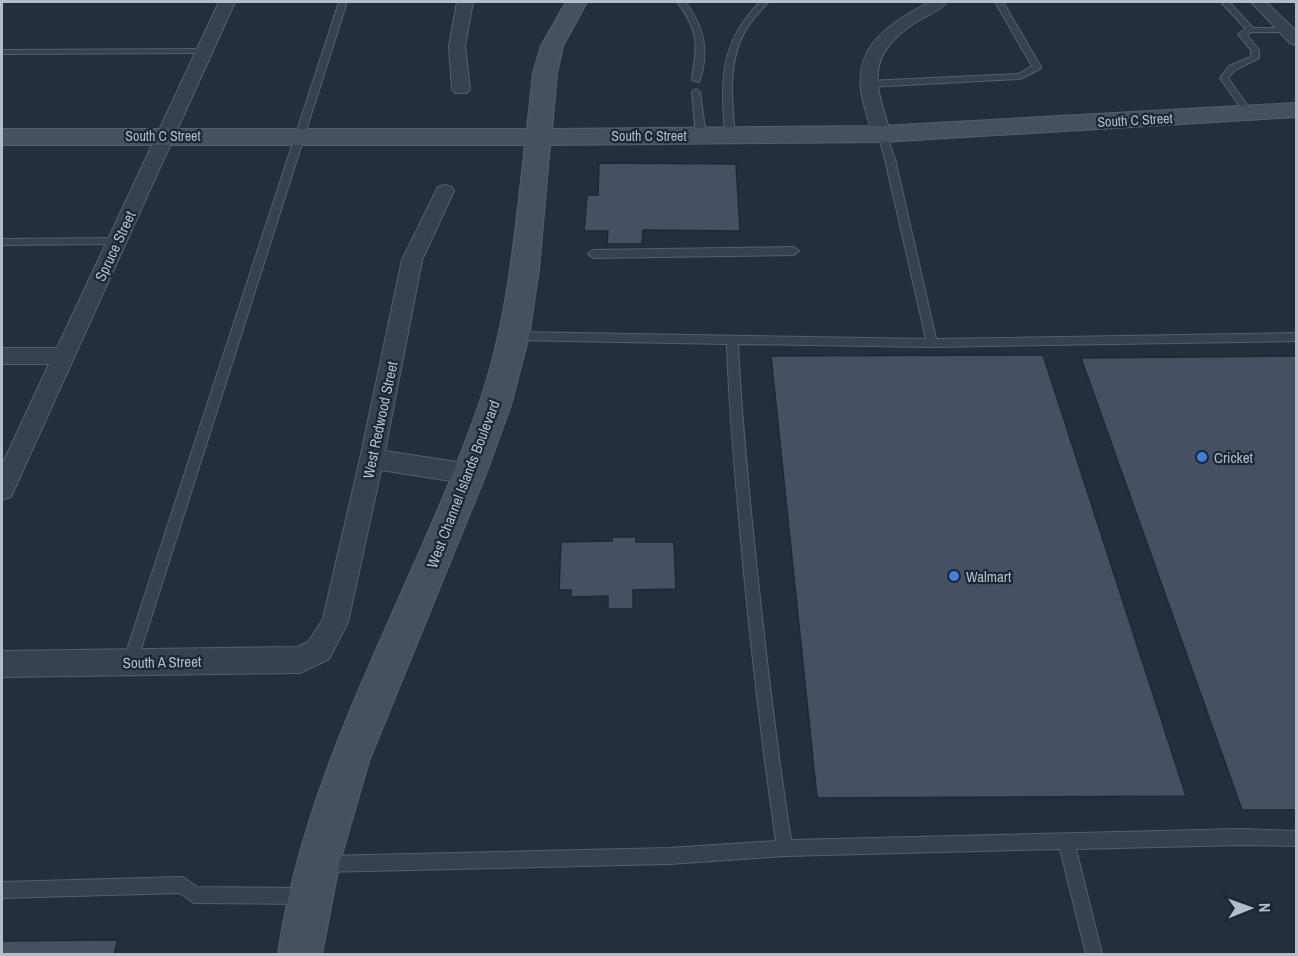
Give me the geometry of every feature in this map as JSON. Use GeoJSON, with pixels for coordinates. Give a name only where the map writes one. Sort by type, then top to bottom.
{"type":"FeatureCollection","features":[{"type":"Feature","properties":{"kind":"street","name":"Spruce Street"},"geometry":{"type":"LineString","coordinates":[[2,490],[227,2]]}},
{"type":"Feature","properties":{"kind":"street"},"geometry":{"type":"LineString","coordinates":[[461,89],[457,46],[465,2]]}},
{"type":"Feature","properties":{"kind":"street","name":"West Channel Islands Boulevard"},"geometry":{"type":"LineString","coordinates":[[300,954],[314,880],[349,761],[470,474],[495,405],[514,336],[525,269],[545,73],[552,46],[576,2]]}},
{"type":"Feature","properties":{"kind":"street"},"geometry":{"type":"LineString","coordinates":[[882,134],[868,84],[868,68],[873,54],[904,22],[939,2]]}},
{"type":"Feature","properties":{"kind":"street"},"geometry":{"type":"LineString","coordinates":[[1258,2],[1292,35]]}},
{"type":"Feature","properties":{"kind":"street","name":"South C Street"},"geometry":{"type":"LineString","coordinates":[[2,137],[435,138],[882,134],[1296,110]]}},
{"type":"Feature","properties":{"kind":"street","name":"West Redwood Street"},"geometry":{"type":"LineString","coordinates":[[319,650],[335,622],[372,459],[412,260],[445,191]]}},
{"type":"Feature","properties":{"kind":"street"},"geometry":{"type":"LineString","coordinates":[[2,356],[65,356]]}},
{"type":"Feature","properties":{"kind":"street"},"geometry":{"type":"LineString","coordinates":[[372,459],[470,474]]}},
{"type":"Feature","properties":{"kind":"street","name":"South A Street"},"geometry":{"type":"LineString","coordinates":[[2,664],[300,660],[319,650]]}},
{"type":"Feature","properties":{"kind":"lane"},"geometry":{"type":"LineString","coordinates":[[129,662],[343,2]]}},
{"type":"Feature","properties":{"kind":"lane"},"geometry":{"type":"LineString","coordinates":[[681,2],[693,16],[702,39],[696,80]]}},
{"type":"Feature","properties":{"kind":"lane"},"geometry":{"type":"LineString","coordinates":[[730,136],[726,82],[729,58],[736,38],[748,19],[764,2]]}},
{"type":"Feature","properties":{"kind":"lane"},"geometry":{"type":"LineString","coordinates":[[868,84],[1020,76],[1037,67],[999,2]]}},
{"type":"Feature","properties":{"kind":"lane"},"geometry":{"type":"LineString","coordinates":[[1226,2],[1251,30]]}},
{"type":"Feature","properties":{"kind":"lane"},"geometry":{"type":"LineString","coordinates":[[1249,113],[1224,78],[1232,68],[1255,58],[1255,50],[1242,34],[1251,30],[1292,35]]}},
{"type":"Feature","properties":{"kind":"lane"},"geometry":{"type":"LineString","coordinates":[[2,52],[206,51]]}},
{"type":"Feature","properties":{"kind":"lane"},"geometry":{"type":"LineString","coordinates":[[696,92],[700,136]]}},
{"type":"Feature","properties":{"kind":"lane"},"geometry":{"type":"LineString","coordinates":[[882,134],[890,159],[932,343]]}},
{"type":"Feature","properties":{"kind":"lane"},"geometry":{"type":"LineString","coordinates":[[2,242],[117,241]]}},
{"type":"Feature","properties":{"kind":"lane"},"geometry":{"type":"LineString","coordinates":[[593,255],[794,251]]}},
{"type":"Feature","properties":{"kind":"lane"},"geometry":{"type":"LineString","coordinates":[[514,336],[932,343],[1296,337]]}},
{"type":"Feature","properties":{"kind":"lane"},"geometry":{"type":"LineString","coordinates":[[732,340],[734,391],[758,649],[770,759],[785,848]]}},
{"type":"Feature","properties":{"kind":"lane"},"geometry":{"type":"LineString","coordinates":[[2,890],[183,885],[194,895],[314,880],[785,848],[1241,837],[1296,839]]}},
{"type":"Feature","properties":{"kind":"lane"},"geometry":{"type":"LineString","coordinates":[[1066,841],[1094,954]]}},
{"type":"Feature","properties":{"kind":"building"},"geometry":{"type":"Polygon","coordinates":[[[599,163],[736,164],[740,231],[643,230],[642,244],[607,244],[608,231],[584,231],[587,195],[598,195],[599,163]]]}},
{"type":"Feature","properties":{"kind":"building","name":"Walmart"},"geometry":{"type":"Polygon","coordinates":[[[1043,355],[1186,796],[817,798],[771,356],[1043,355]]]}},
{"type":"Feature","properties":{"kind":"building"},"geometry":{"type":"Polygon","coordinates":[[[1296,356],[1296,810],[1242,810],[1081,358],[1296,356]]]}},
{"type":"Feature","properties":{"kind":"building"},"geometry":{"type":"Polygon","coordinates":[[[612,537],[636,537],[636,542],[674,542],[676,589],[633,590],[633,609],[608,609],[608,596],[571,597],[571,590],[559,590],[561,542],[612,541],[612,537]]]}},
{"type":"Feature","properties":{"kind":"building"},"geometry":{"type":"Polygon","coordinates":[[[118,940],[114,954],[2,954],[2,941],[118,940]]]}},
{"type":"Feature","properties":{"kind":"place","name":"Cricket"},"geometry":{"type":"Point","coordinates":[1202,457]}},
{"type":"Feature","properties":{"kind":"place","name":"Walmart"},"geometry":{"type":"Point","coordinates":[954,576]}}]}
